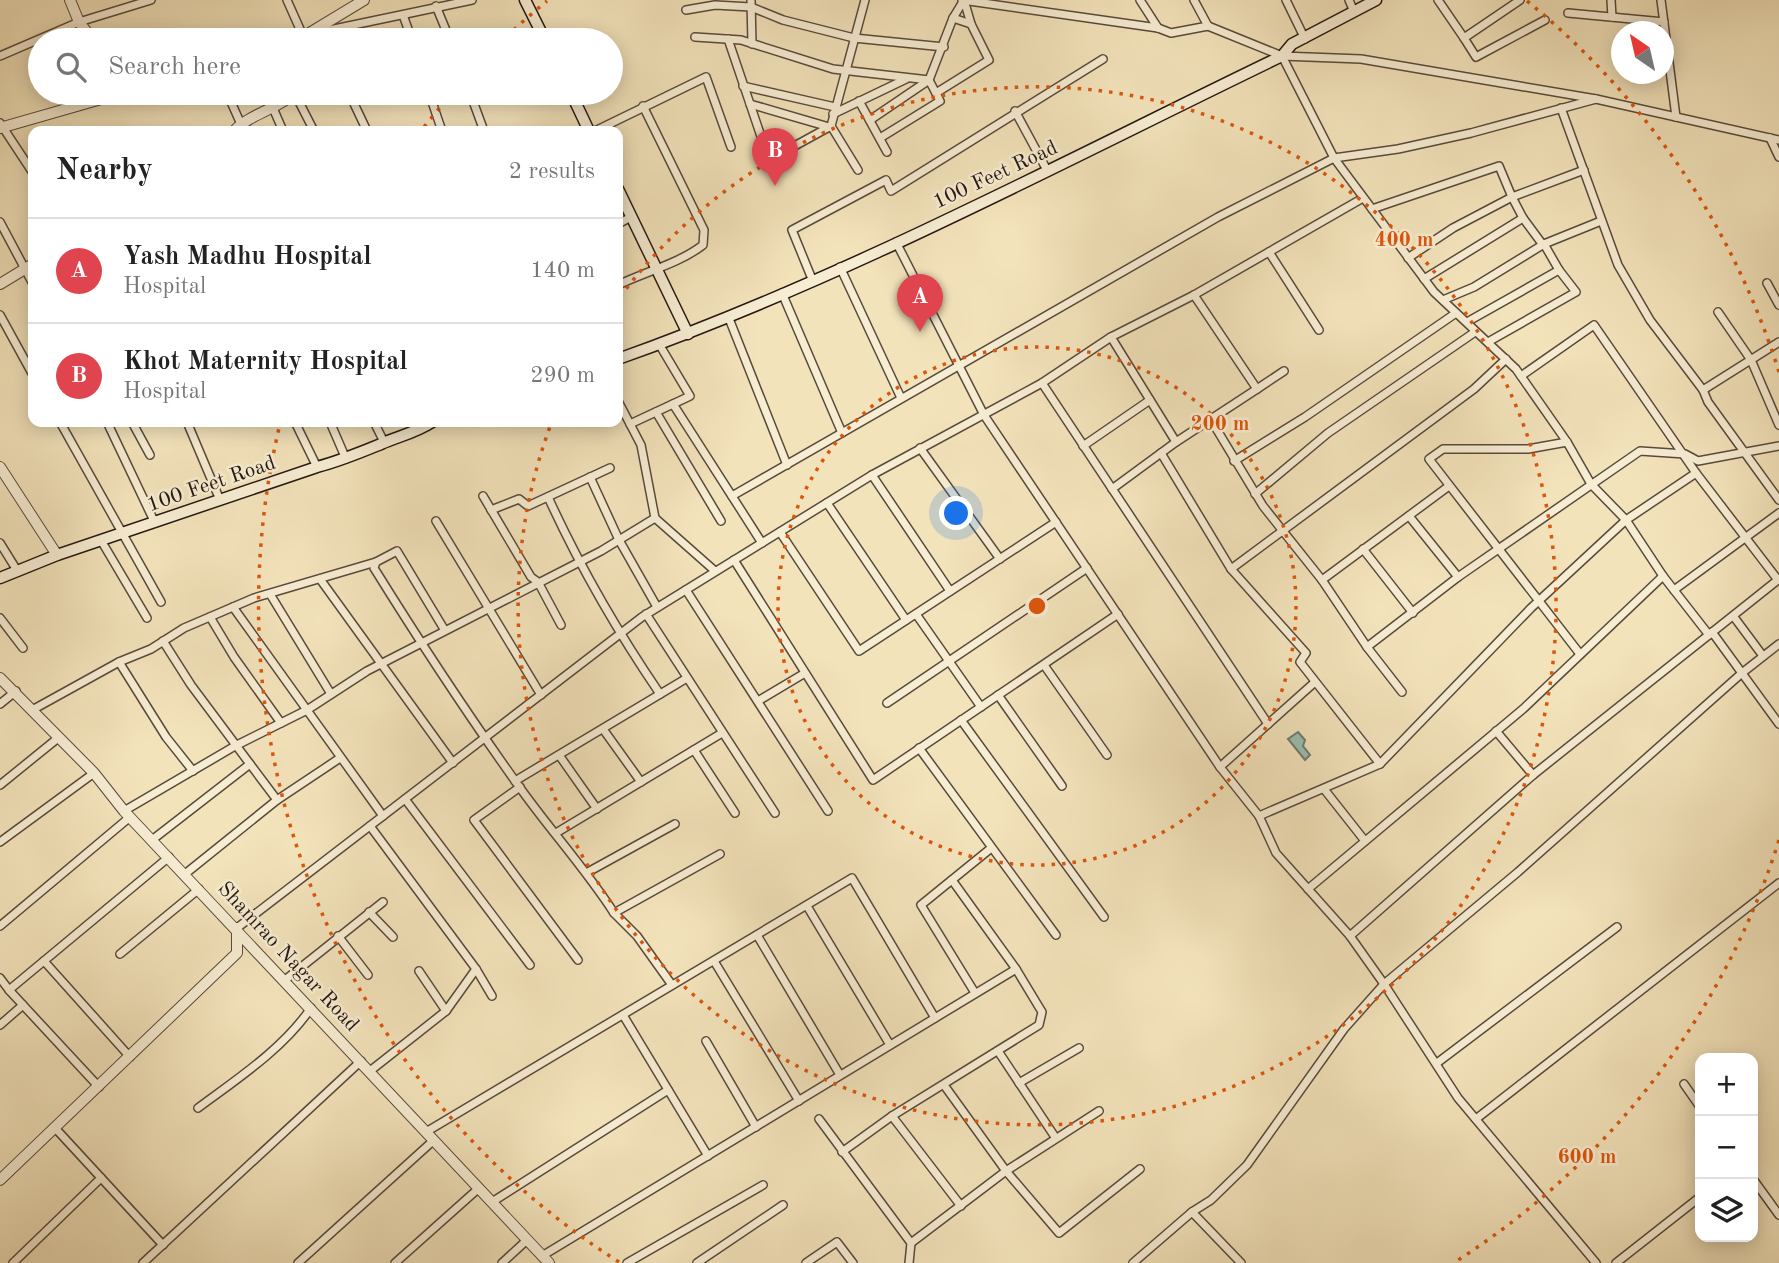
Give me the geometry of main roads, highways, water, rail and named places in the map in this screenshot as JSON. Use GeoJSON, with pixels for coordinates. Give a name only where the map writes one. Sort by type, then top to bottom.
{"type":"FeatureCollection","features":[{"type":"Feature","properties":{"kind":"main road"},"geometry":{"type":"LineString","coordinates":[[525,0],[539,28]]}},
{"type":"Feature","properties":{"kind":"main road","name":"100 Feet Road"},"geometry":{"type":"LineString","coordinates":[[623,357],[688,334],[1048,173],[1282,56],[1292,44],[1376,0]]}},
{"type":"Feature","properties":{"kind":"main road"},"geometry":{"type":"LineString","coordinates":[[577,105],[587,126]]}},
{"type":"Feature","properties":{"kind":"main road"},"geometry":{"type":"LineString","coordinates":[[623,200],[688,334]]}},
{"type":"Feature","properties":{"kind":"main road","name":"100 Feet Road"},"geometry":{"type":"LineString","coordinates":[[1,577],[57,555],[102,542],[317,467],[347,460],[384,442],[414,434],[424,427]]}},
{"type":"Feature","properties":{"kind":"place","name":"Khot Maternity Hospital"},"geometry":{"type":"Point","coordinates":[775,186]}},
{"type":"Feature","properties":{"kind":"place","name":"Yash Madhu Hospital"},"geometry":{"type":"Point","coordinates":[920,332]}}]}
